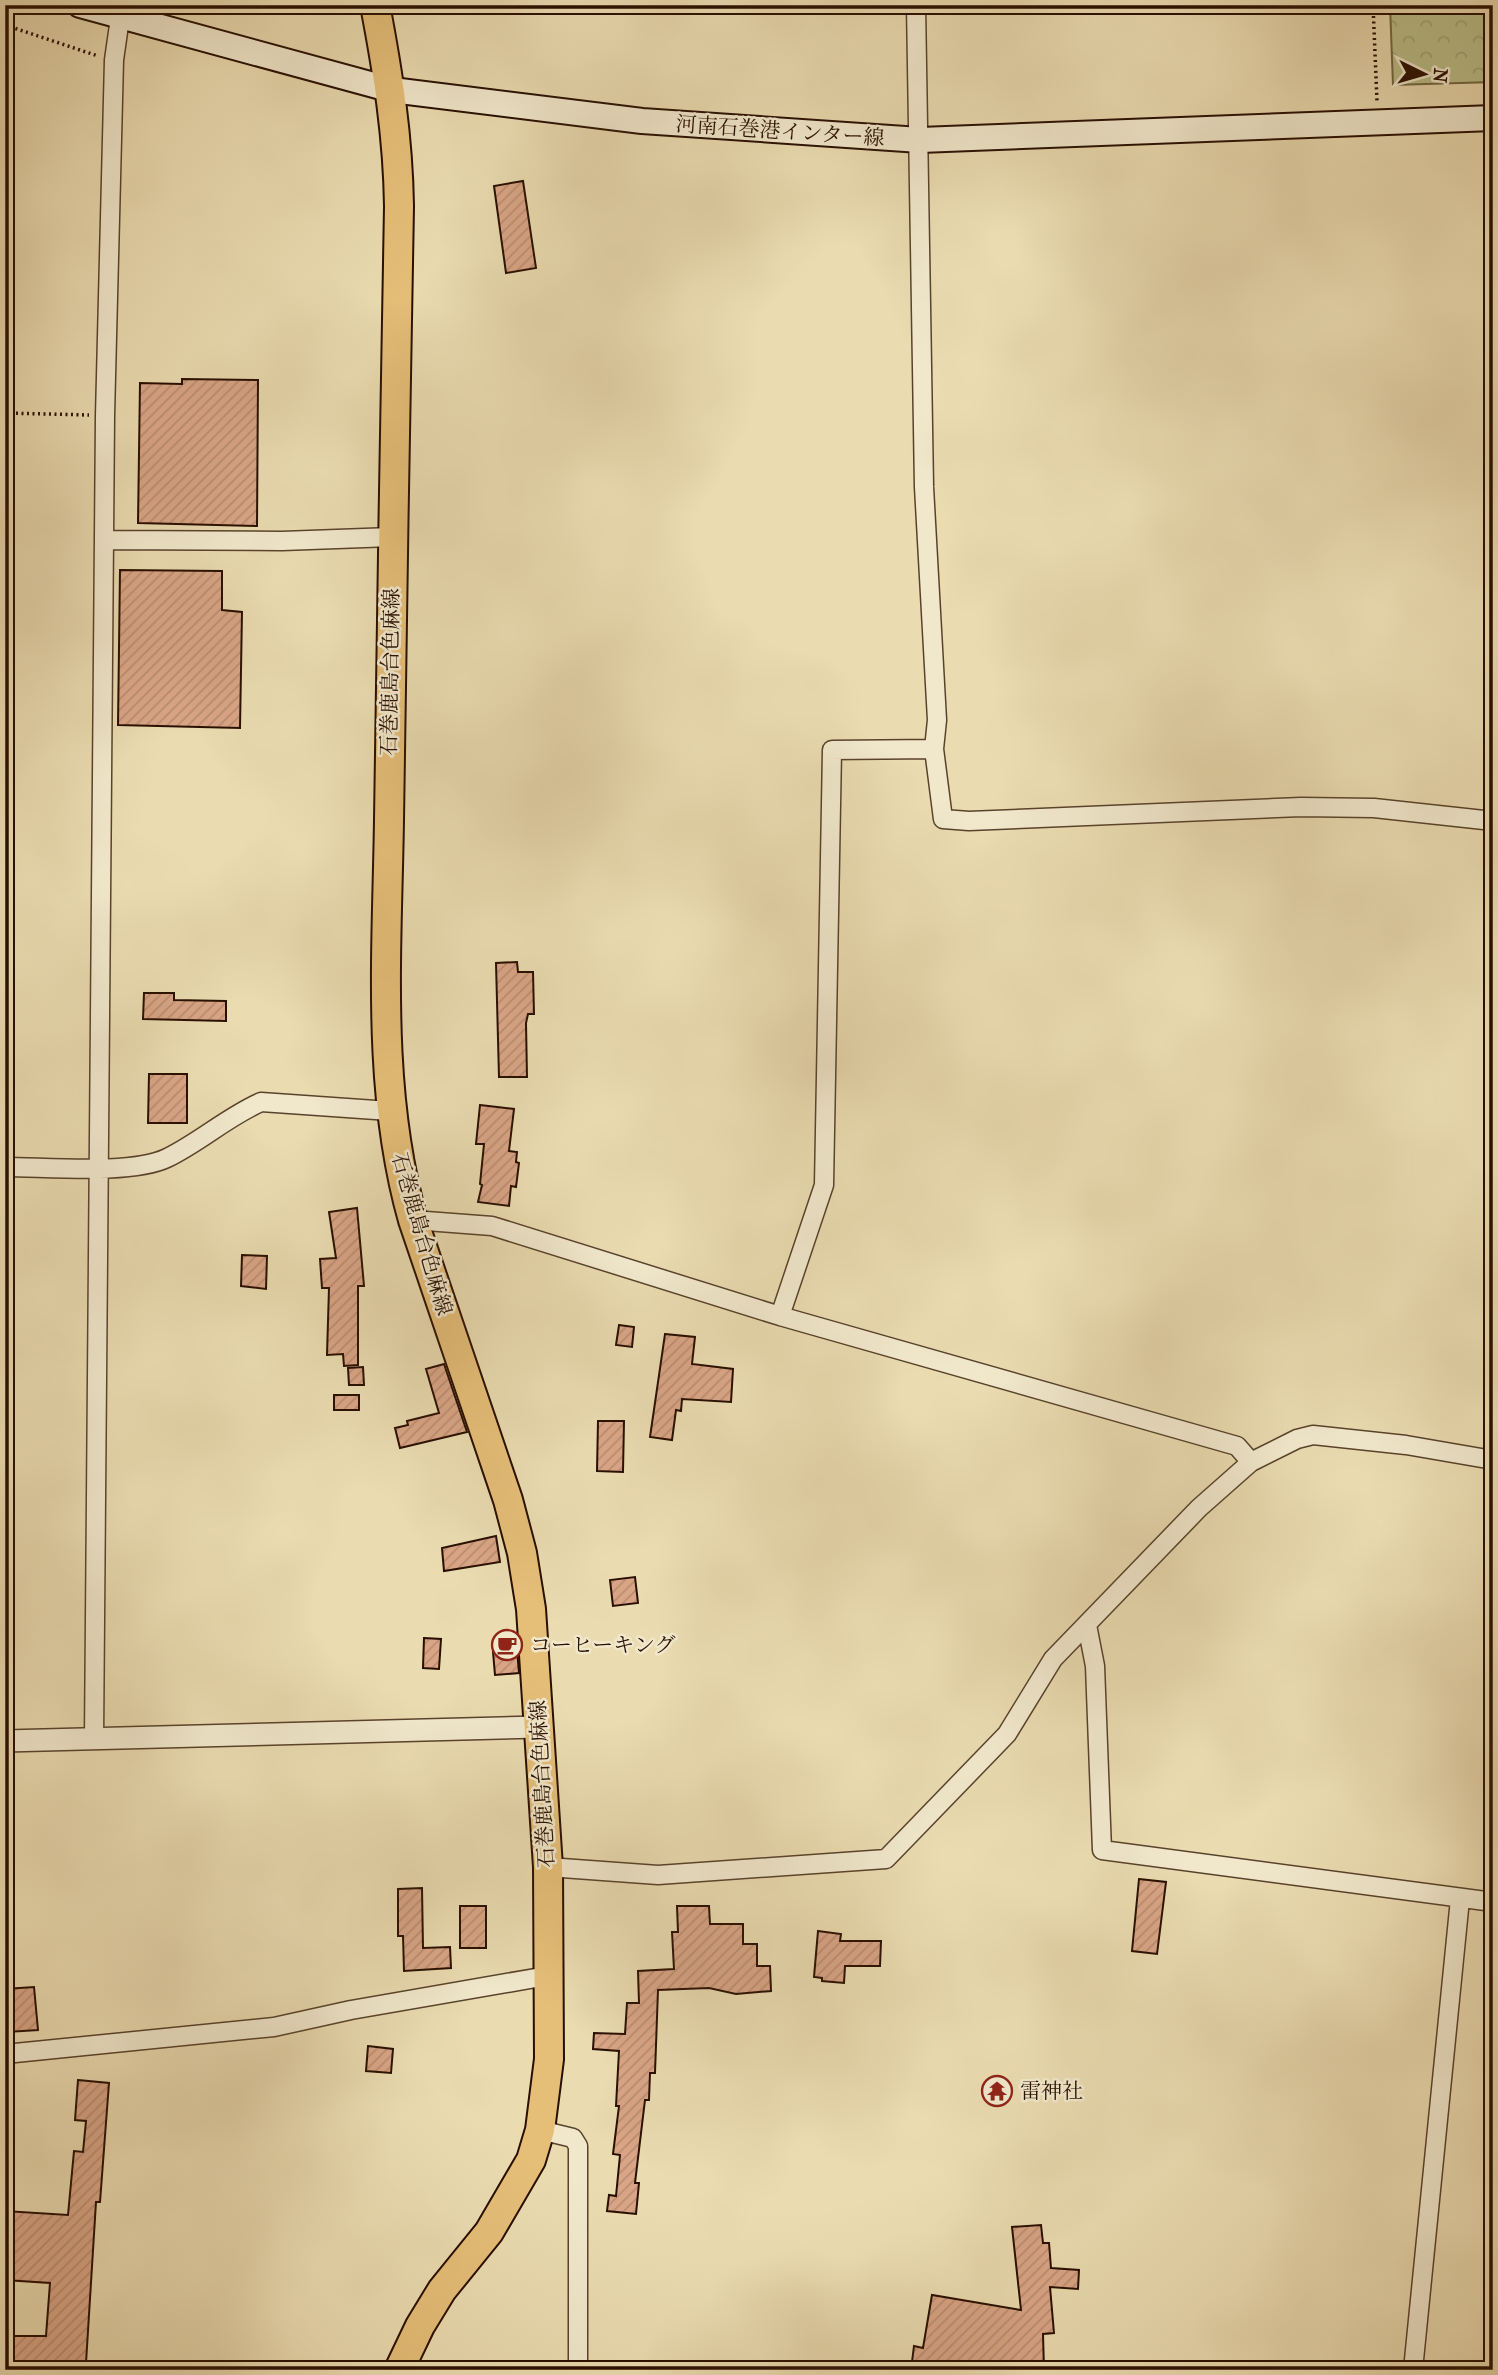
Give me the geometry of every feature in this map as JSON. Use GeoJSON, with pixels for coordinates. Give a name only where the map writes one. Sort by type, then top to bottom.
{"type":"FeatureCollection","features":[{"type":"Feature","properties":{"kind":"main road","name":"河南石巻港インター線"},"geometry":{"type":"LineString","coordinates":[[80,5],[392,90],[642,121],[920,141],[1493,118]]}},
{"type":"Feature","properties":{"kind":"main road","name":"石巻鹿島台色麻線"},"geometry":{"type":"LineString","coordinates":[[375,5],[392,90],[399,150],[400,206],[392,537],[387,1016],[390,1111],[403,1184],[413,1220],[508,1500],[522,1553],[531,1609],[548,1867],[549,2059],[540,2130],[531,2160],[516,2189],[489,2232],[442,2290],[419,2326],[399,2370]]}},
{"type":"Feature","properties":{"kind":"street"},"geometry":{"type":"LineString","coordinates":[[916,5],[924,487],[937,720],[934,749],[943,819],[970,821],[1301,807],[1374,808],[1493,821]]}},
{"type":"Feature","properties":{"kind":"street"},"geometry":{"type":"LineString","coordinates":[[94,1739],[105,416],[114,60],[120,18]]}},
{"type":"Feature","properties":{"kind":"street"},"geometry":{"type":"LineString","coordinates":[[105,540],[282,541],[392,537]]}},
{"type":"Feature","properties":{"kind":"street"},"geometry":{"type":"LineString","coordinates":[[780,1316],[824,1185],[832,750],[934,749]]}},
{"type":"Feature","properties":{"kind":"street"},"geometry":{"type":"LineString","coordinates":[[5,1167],[98,1167],[165,1159],[261,1102],[390,1111]]}},
{"type":"Feature","properties":{"kind":"street"},"geometry":{"type":"LineString","coordinates":[[413,1220],[492,1226],[780,1316],[1237,1446],[1251,1462]]}},
{"type":"Feature","properties":{"kind":"street"},"geometry":{"type":"LineString","coordinates":[[548,1867],[658,1875],[886,1859],[1007,1734],[1053,1659],[1199,1508],[1251,1462],[1297,1439],[1313,1435],[1406,1445],[1493,1460]]}},
{"type":"Feature","properties":{"kind":"street"},"geometry":{"type":"LineString","coordinates":[[1087,1625],[1095,1666],[1102,1850],[1346,1880],[1493,1902]]}},
{"type":"Feature","properties":{"kind":"street"},"geometry":{"type":"LineString","coordinates":[[5,1741],[538,1727]]}},
{"type":"Feature","properties":{"kind":"street"},"geometry":{"type":"LineString","coordinates":[[1413,2370],[1460,1899]]}},
{"type":"Feature","properties":{"kind":"street"},"geometry":{"type":"LineString","coordinates":[[5,2054],[274,2027],[351,2010],[547,1976]]}},
{"type":"Feature","properties":{"kind":"street"},"geometry":{"type":"LineString","coordinates":[[540,2130],[573,2138],[578,2146],[578,2370]]}},
{"type":"Feature","properties":{"kind":"path"},"geometry":{"type":"LineString","coordinates":[[1373,5],[1377,121]]}},
{"type":"Feature","properties":{"kind":"path"},"geometry":{"type":"LineString","coordinates":[[5,25],[114,60]]}},
{"type":"Feature","properties":{"kind":"path"},"geometry":{"type":"LineString","coordinates":[[5,413],[105,416]]}},
{"type":"Feature","properties":{"kind":"green space"},"geometry":{"type":"Polygon","coordinates":[[[1390,5],[1493,5],[1493,82],[1393,85],[1390,5]]]}},
{"type":"Feature","properties":{"kind":"building"},"geometry":{"type":"Polygon","coordinates":[[[523,181],[536,268],[506,273],[494,186],[523,181]]]}},
{"type":"Feature","properties":{"kind":"building"},"geometry":{"type":"Polygon","coordinates":[[[182,379],[258,380],[257,526],[138,523],[140,383],[182,384],[182,379]]]}},
{"type":"Feature","properties":{"kind":"building"},"geometry":{"type":"Polygon","coordinates":[[[120,570],[222,571],[222,610],[242,612],[240,728],[118,725],[120,570]]]}},
{"type":"Feature","properties":{"kind":"building"},"geometry":{"type":"Polygon","coordinates":[[[517,962],[518,972],[533,972],[534,1014],[528,1014],[526,1023],[527,1077],[499,1077],[496,963],[517,962]]]}},
{"type":"Feature","properties":{"kind":"building"},"geometry":{"type":"Polygon","coordinates":[[[144,993],[174,993],[174,1000],[226,1001],[226,1021],[143,1019],[144,993]]]}},
{"type":"Feature","properties":{"kind":"building"},"geometry":{"type":"Polygon","coordinates":[[[149,1074],[187,1074],[187,1123],[148,1123],[149,1074]]]}},
{"type":"Feature","properties":{"kind":"building"},"geometry":{"type":"Polygon","coordinates":[[[480,1105],[514,1109],[509,1151],[517,1152],[516,1162],[519,1163],[516,1187],[511,1186],[509,1206],[478,1202],[482,1185],[484,1144],[476,1144],[480,1105]]]}},
{"type":"Feature","properties":{"kind":"building"},"geometry":{"type":"Polygon","coordinates":[[[357,1208],[364,1286],[358,1286],[358,1365],[344,1366],[343,1354],[327,1355],[329,1288],[322,1288],[320,1259],[336,1258],[329,1212],[357,1208]]]}},
{"type":"Feature","properties":{"kind":"building"},"geometry":{"type":"Polygon","coordinates":[[[242,1255],[267,1256],[266,1289],[241,1286],[242,1255]]]}},
{"type":"Feature","properties":{"kind":"building"},"geometry":{"type":"Polygon","coordinates":[[[619,1325],[634,1327],[632,1347],[616,1345],[619,1325]]]}},
{"type":"Feature","properties":{"kind":"building"},"geometry":{"type":"Polygon","coordinates":[[[665,1334],[695,1337],[692,1364],[733,1369],[731,1402],[682,1399],[681,1411],[676,1410],[672,1440],[650,1437],[665,1334]]]}},
{"type":"Feature","properties":{"kind":"building"},"geometry":{"type":"Polygon","coordinates":[[[444,1364],[467,1432],[400,1448],[395,1428],[408,1425],[407,1421],[439,1413],[426,1369],[444,1364]]]}},
{"type":"Feature","properties":{"kind":"building"},"geometry":{"type":"Polygon","coordinates":[[[363,1367],[364,1385],[349,1385],[348,1368],[363,1367]]]}},
{"type":"Feature","properties":{"kind":"building"},"geometry":{"type":"Polygon","coordinates":[[[334,1395],[359,1395],[359,1410],[334,1410],[334,1395]]]}},
{"type":"Feature","properties":{"kind":"building"},"geometry":{"type":"Polygon","coordinates":[[[598,1421],[624,1421],[623,1472],[597,1471],[598,1421]]]}},
{"type":"Feature","properties":{"kind":"building"},"geometry":{"type":"Polygon","coordinates":[[[496,1536],[500,1562],[444,1571],[442,1548],[496,1536]]]}},
{"type":"Feature","properties":{"kind":"building"},"geometry":{"type":"Polygon","coordinates":[[[635,1577],[638,1603],[613,1606],[610,1580],[635,1577]]]}},
{"type":"Feature","properties":{"kind":"building"},"geometry":{"type":"Polygon","coordinates":[[[424,1638],[441,1639],[439,1669],[423,1668],[424,1638]]]}},
{"type":"Feature","properties":{"kind":"building"},"geometry":{"type":"Polygon","coordinates":[[[517,1650],[519,1673],[495,1675],[493,1652],[517,1650]]]}},
{"type":"Feature","properties":{"kind":"building"},"geometry":{"type":"Polygon","coordinates":[[[1139,1879],[1166,1882],[1157,1954],[1132,1951],[1139,1879]]]}},
{"type":"Feature","properties":{"kind":"building"},"geometry":{"type":"Polygon","coordinates":[[[422,1888],[423,1948],[450,1947],[451,1968],[404,1971],[403,1936],[398,1936],[398,1889],[422,1888]]]}},
{"type":"Feature","properties":{"kind":"building"},"geometry":{"type":"Polygon","coordinates":[[[460,1906],[486,1906],[486,1948],[460,1948],[460,1906]]]}},
{"type":"Feature","properties":{"kind":"building"},"geometry":{"type":"Polygon","coordinates":[[[677,1906],[709,1906],[710,1924],[743,1924],[743,1944],[757,1944],[757,1966],[770,1966],[771,1991],[736,1994],[709,1988],[658,1990],[655,2073],[650,2073],[649,2100],[645,2100],[635,2183],[639,2183],[636,2214],[607,2211],[609,2195],[616,2196],[620,2155],[613,2154],[619,2106],[616,2106],[619,2051],[593,2049],[594,2033],[625,2034],[627,2003],[639,2003],[638,1971],[674,1969],[672,1932],[678,1932],[677,1906]]]}},
{"type":"Feature","properties":{"kind":"building"},"geometry":{"type":"Polygon","coordinates":[[[818,1931],[841,1934],[840,1941],[881,1941],[880,1966],[845,1966],[844,1983],[822,1981],[822,1978],[814,1977],[818,1931]]]}},
{"type":"Feature","properties":{"kind":"building"},"geometry":{"type":"Polygon","coordinates":[[[34,1987],[38,2030],[7,2032],[5,1989],[34,1987]]]}},
{"type":"Feature","properties":{"kind":"building"},"geometry":{"type":"Polygon","coordinates":[[[368,2046],[393,2049],[391,2073],[366,2071],[368,2046]]]}},
{"type":"Feature","properties":{"kind":"building"},"geometry":{"type":"Polygon","coordinates":[[[78,2080],[109,2083],[100,2202],[96,2202],[86,2363],[40,2361],[40,2368],[11,2368],[11,2336],[46,2336],[50,2283],[5,2280],[5,2211],[68,2215],[74,2151],[83,2152],[86,2121],[75,2120],[78,2080]]]}},
{"type":"Feature","properties":{"kind":"building"},"geometry":{"type":"Polygon","coordinates":[[[1041,2225],[1043,2243],[1049,2243],[1051,2268],[1079,2270],[1078,2289],[1050,2287],[1054,2333],[1043,2334],[1044,2370],[911,2370],[914,2346],[923,2348],[932,2295],[1021,2310],[1012,2227],[1041,2225]]]}},
{"type":"Feature","properties":{"kind":"place","name":"コーヒーキング"},"geometry":{"type":"Point","coordinates":[507,1645]}},
{"type":"Feature","properties":{"kind":"place","name":"雷神社"},"geometry":{"type":"Point","coordinates":[997,2091]}}]}
